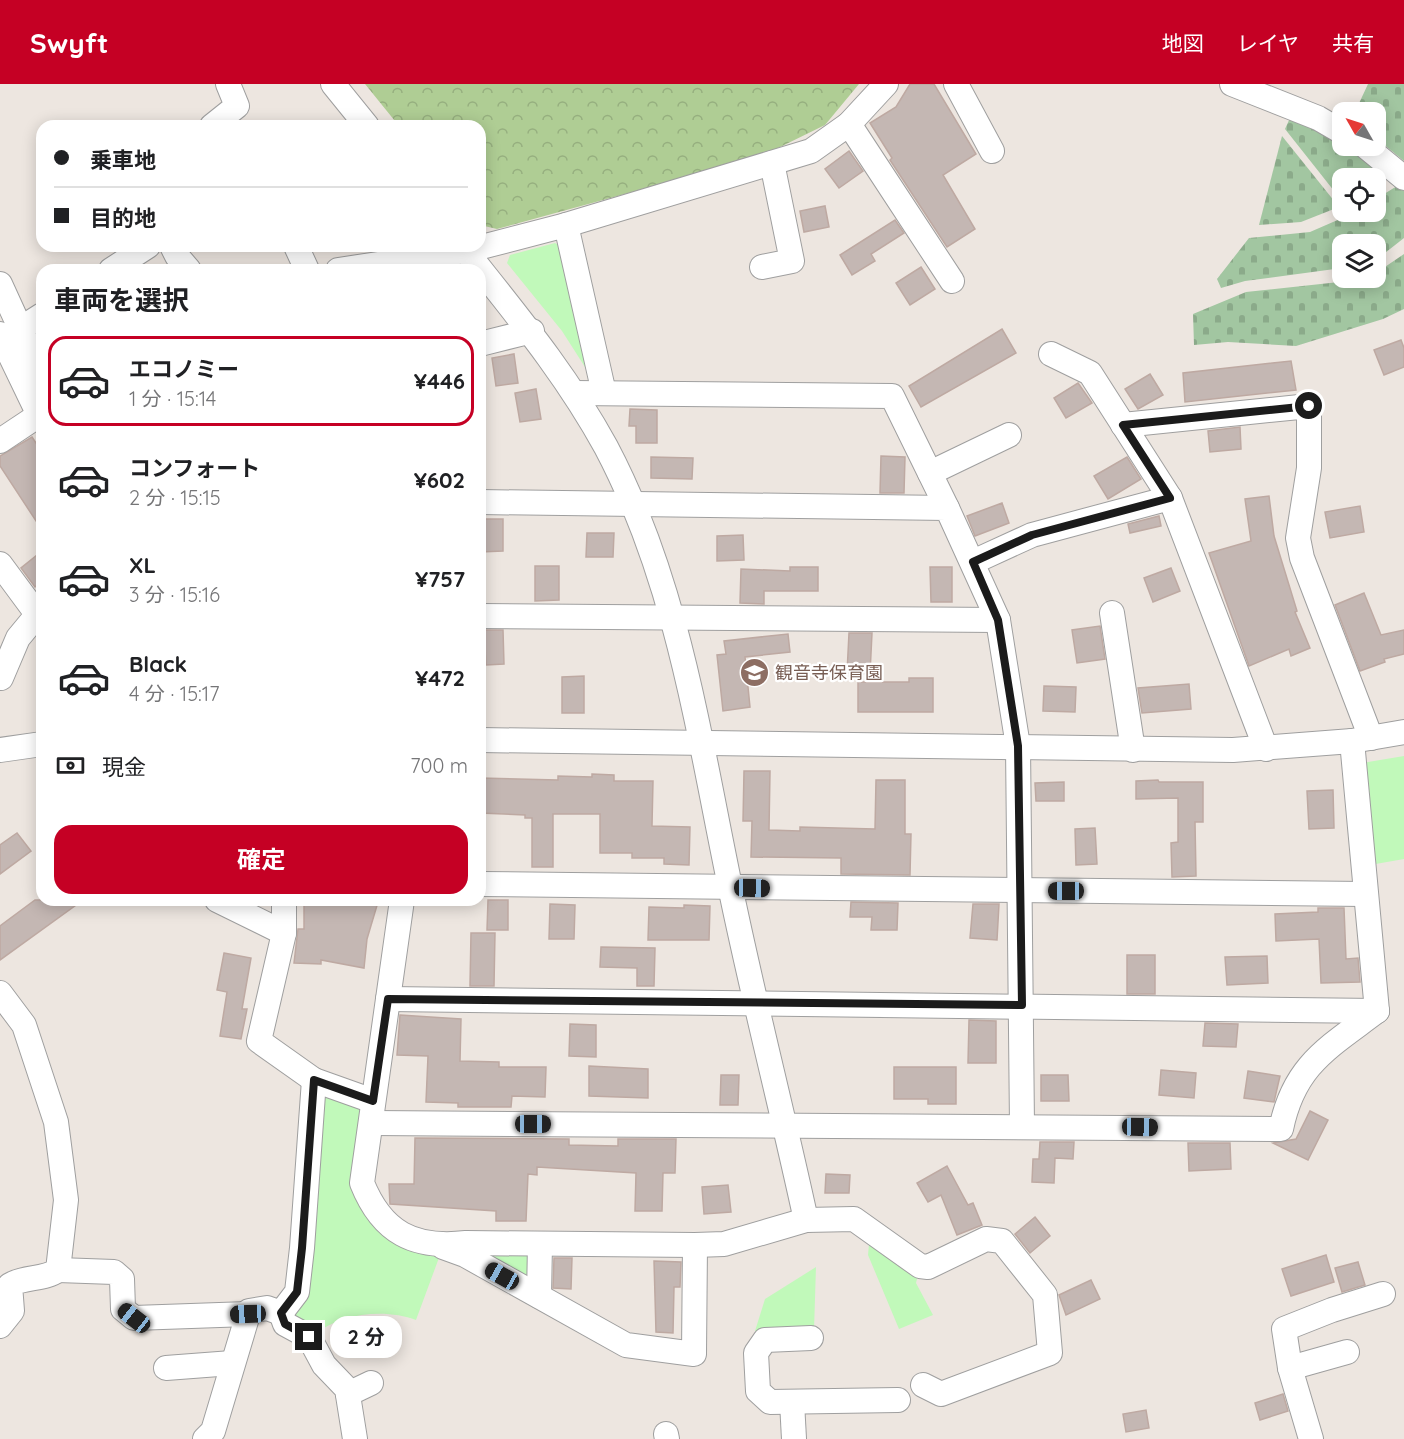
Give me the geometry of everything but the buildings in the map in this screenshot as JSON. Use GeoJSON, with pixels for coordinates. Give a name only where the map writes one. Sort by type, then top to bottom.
{"type":"FeatureCollection","features":[{"type":"Feature","properties":{"kind":"street"},"geometry":{"type":"LineString","coordinates":[[220,120],[237,106],[228,84]]}},
{"type":"Feature","properties":{"kind":"street"},"geometry":{"type":"LineString","coordinates":[[333,84],[362,120]]}},
{"type":"Feature","properties":{"kind":"street"},"geometry":{"type":"LineString","coordinates":[[486,244],[566,225],[811,151],[849,124],[886,84]]}},
{"type":"Feature","properties":{"kind":"street"},"geometry":{"type":"LineString","coordinates":[[956,84],[992,151]]}},
{"type":"Feature","properties":{"kind":"street"},"geometry":{"type":"LineString","coordinates":[[1232,84],[1318,118],[1332,126]]}},
{"type":"Feature","properties":{"kind":"street"},"geometry":{"type":"LineString","coordinates":[[849,124],[952,281]]}},
{"type":"Feature","properties":{"kind":"street"},"geometry":{"type":"LineString","coordinates":[[1377,156],[1404,178]]}},
{"type":"Feature","properties":{"kind":"street"},"geometry":{"type":"LineString","coordinates":[[762,267],[792,261],[772,163]]}},
{"type":"Feature","properties":{"kind":"street"},"geometry":{"type":"LineString","coordinates":[[566,225],[604,393]]}},
{"type":"Feature","properties":{"kind":"street"},"geometry":{"type":"LineString","coordinates":[[120,264],[139,252]]}},
{"type":"Feature","properties":{"kind":"street"},"geometry":{"type":"LineString","coordinates":[[175,252],[184,264]]}},
{"type":"Feature","properties":{"kind":"street"},"geometry":{"type":"LineString","coordinates":[[374,264],[446,252]]}},
{"type":"Feature","properties":{"kind":"street"},"geometry":{"type":"LineString","coordinates":[[466,252],[476,264]]}},
{"type":"Feature","properties":{"kind":"street"},"geometry":{"type":"LineString","coordinates":[[486,276],[532,331],[574,393],[606,448],[642,524],[672,616],[702,745],[730,888],[806,1220]]}},
{"type":"Feature","properties":{"kind":"street"},"geometry":{"type":"LineString","coordinates":[[0,284],[10,331],[36,403]]}},
{"type":"Feature","properties":{"kind":"street"},"geometry":{"type":"LineString","coordinates":[[10,331],[36,318]]}},
{"type":"Feature","properties":{"kind":"street"},"geometry":{"type":"LineString","coordinates":[[10,331],[36,367]]}},
{"type":"Feature","properties":{"kind":"street"},"geometry":{"type":"LineString","coordinates":[[486,342],[532,331]]}},
{"type":"Feature","properties":{"kind":"street"},"geometry":{"type":"LineString","coordinates":[[1051,354],[1090,373],[1170,498],[1266,749]]}},
{"type":"Feature","properties":{"kind":"street"},"geometry":{"type":"LineString","coordinates":[[574,393],[892,396],[973,562],[998,620],[1018,746],[1022,1126]]}},
{"type":"Feature","properties":{"kind":"street"},"geometry":{"type":"LineString","coordinates":[[1123,425],[1309,406],[1309,468],[1298,538],[1302,558],[1362,740],[1365,894],[1377,1011]]}},
{"type":"Feature","properties":{"kind":"street"},"geometry":{"type":"LineString","coordinates":[[0,441],[36,417]]}},
{"type":"Feature","properties":{"kind":"street"},"geometry":{"type":"LineString","coordinates":[[930,473],[1009,435]]}},
{"type":"Feature","properties":{"kind":"street"},"geometry":{"type":"LineString","coordinates":[[486,495],[632,504],[947,508]]}},
{"type":"Feature","properties":{"kind":"street"},"geometry":{"type":"LineString","coordinates":[[973,562],[1032,535],[1170,498]]}},
{"type":"Feature","properties":{"kind":"street"},"geometry":{"type":"LineString","coordinates":[[1,569],[36,608]]}},
{"type":"Feature","properties":{"kind":"street"},"geometry":{"type":"LineString","coordinates":[[1112,613],[1133,750]]}},
{"type":"Feature","properties":{"kind":"street"},"geometry":{"type":"LineString","coordinates":[[1,678],[9,654],[36,615]]}},
{"type":"Feature","properties":{"kind":"street"},"geometry":{"type":"LineString","coordinates":[[486,616],[998,620]]}},
{"type":"Feature","properties":{"kind":"street"},"geometry":{"type":"LineString","coordinates":[[486,740],[702,745],[1018,746],[1133,750],[1266,749],[1362,740],[1404,732]]}},
{"type":"Feature","properties":{"kind":"street"},"geometry":{"type":"LineString","coordinates":[[0,750],[36,745]]}},
{"type":"Feature","properties":{"kind":"street"},"geometry":{"type":"LineString","coordinates":[[486,884],[1365,894]]}},
{"type":"Feature","properties":{"kind":"street"},"geometry":{"type":"LineString","coordinates":[[229,906],[284,933]]}},
{"type":"Feature","properties":{"kind":"street"},"geometry":{"type":"LineString","coordinates":[[284,906],[284,933],[259,1041],[314,1080],[372,1112],[785,1125],[1281,1129],[1287,1102],[1296,1082],[1309,1065],[1377,1011]]}},
{"type":"Feature","properties":{"kind":"street"},"geometry":{"type":"LineString","coordinates":[[401,906],[362,1184],[373,1206],[391,1228],[408,1238],[465,1255],[626,1346],[694,1354],[695,1245]]}},
{"type":"Feature","properties":{"kind":"street"},"geometry":{"type":"LineString","coordinates":[[0,993],[24,1024],[57,1122],[66,1200],[58,1270],[54,1274],[20,1280],[10,1285],[12,1311],[0,1326]]}},
{"type":"Feature","properties":{"kind":"street"},"geometry":{"type":"LineString","coordinates":[[388,999],[1377,1011]]}},
{"type":"Feature","properties":{"kind":"street"},"geometry":{"type":"LineString","coordinates":[[281,1313],[297,1292],[314,1080]]}},
{"type":"Feature","properties":{"kind":"street"},"geometry":{"type":"LineString","coordinates":[[441,1246],[466,1243],[724,1244],[806,1220],[854,1219],[920,1266],[928,1266],[986,1239],[1002,1242],[1045,1295],[1050,1353],[940,1394],[923,1385]]}},
{"type":"Feature","properties":{"kind":"street"},"geometry":{"type":"LineString","coordinates":[[539,1296],[540,1244]]}},
{"type":"Feature","properties":{"kind":"street"},"geometry":{"type":"LineString","coordinates":[[58,1270],[114,1272],[122,1279],[123,1310],[134,1318],[248,1314]]}},
{"type":"Feature","properties":{"kind":"street"},"geometry":{"type":"LineString","coordinates":[[1311,1439],[1290,1368],[1284,1329],[1332,1310],[1383,1294]]}},
{"type":"Feature","properties":{"kind":"street"},"geometry":{"type":"LineString","coordinates":[[206,1439],[213,1431],[249,1311],[267,1308],[281,1313]]}},
{"type":"Feature","properties":{"kind":"street"},"geometry":{"type":"LineString","coordinates":[[281,1313],[285,1324],[309,1337],[324,1365],[347,1389],[355,1439]]}},
{"type":"Feature","properties":{"kind":"street"},"geometry":{"type":"LineString","coordinates":[[811,1338],[765,1340],[756,1353],[758,1391],[770,1402],[898,1400]]}},
{"type":"Feature","properties":{"kind":"street"},"geometry":{"type":"LineString","coordinates":[[1290,1368],[1347,1352]]}},
{"type":"Feature","properties":{"kind":"street"},"geometry":{"type":"LineString","coordinates":[[166,1368],[232,1363]]}},
{"type":"Feature","properties":{"kind":"street"},"geometry":{"type":"LineString","coordinates":[[348,1394],[371,1383]]}},
{"type":"Feature","properties":{"kind":"street"},"geometry":{"type":"LineString","coordinates":[[792,1402],[794,1439]]}},
{"type":"Feature","properties":{"kind":"green space"},"geometry":{"type":"Polygon","coordinates":[[[365,84],[859,84],[825,125],[772,151],[687,177],[497,229],[486,226],[486,120],[394,120],[365,84]]]}},
{"type":"Feature","properties":{"kind":"green space"},"geometry":{"type":"Polygon","coordinates":[[[1368,84],[1404,84],[1404,161],[1386,146],[1386,102],[1360,102],[1368,84]]]}},
{"type":"Feature","properties":{"kind":"green space"},"geometry":{"type":"Polygon","coordinates":[[[1290,118],[1332,137],[1332,156],[1361,156],[1378,168],[1332,168],[1332,188],[1285,129],[1290,118]]]}},
{"type":"Feature","properties":{"kind":"green space"},"geometry":{"type":"Polygon","coordinates":[[[1282,136],[1332,198],[1332,210],[1301,222],[1259,225],[1282,136]]]}},
{"type":"Feature","properties":{"kind":"green space"},"geometry":{"type":"Polygon","coordinates":[[[1397,186],[1404,191],[1404,238],[1386,252],[1386,234],[1332,234],[1332,269],[1245,281],[1221,288],[1217,279],[1249,238],[1310,232],[1333,222],[1386,222],[1386,193],[1397,186]]]}},
{"type":"Feature","properties":{"kind":"green space"},"geometry":{"type":"Polygon","coordinates":[[[555,243],[565,249],[592,378],[562,331],[507,263],[510,255],[555,243]]]}},
{"type":"Feature","properties":{"kind":"green space"},"geometry":{"type":"Polygon","coordinates":[[[1404,254],[1404,309],[1383,319],[1296,346],[1228,342],[1194,345],[1193,314],[1246,292],[1332,283],[1332,288],[1386,288],[1386,266],[1404,254]]]}},
{"type":"Feature","properties":{"kind":"green space"},"geometry":{"type":"Polygon","coordinates":[[[1404,756],[1404,859],[1370,865],[1362,763],[1404,756]]]}},
{"type":"Feature","properties":{"kind":"green space"},"geometry":{"type":"Polygon","coordinates":[[[330,1095],[356,1105],[365,1118],[354,1183],[440,1255],[416,1320],[391,1314],[363,1315],[337,1322],[314,1335],[291,1321],[318,1102],[330,1095]]]}},
{"type":"Feature","properties":{"kind":"green space"},"geometry":{"type":"Polygon","coordinates":[[[869,1244],[918,1275],[916,1283],[933,1315],[899,1329],[868,1255],[869,1244]]]}},
{"type":"Feature","properties":{"kind":"green space"},"geometry":{"type":"Polygon","coordinates":[[[526,1250],[533,1257],[533,1286],[485,1257],[489,1251],[526,1250]]]}},
{"type":"Feature","properties":{"kind":"green space"},"geometry":{"type":"Polygon","coordinates":[[[816,1267],[814,1330],[755,1331],[765,1299],[816,1267]]]}},
{"type":"Feature","properties":{"kind":"place","name":"観音寺保育園"},"geometry":{"type":"Point","coordinates":[754,672]}},
{"type":"Feature","properties":{"kind":"route"},"geometry":{"type":"LineString","coordinates":[[309,1337],[285,1324],[281,1313],[297,1292],[314,1080],[373,1101],[388,999],[1022,1005],[1018,746],[998,620],[973,562],[1032,535],[1170,498],[1123,425],[1309,406]]}}]}
